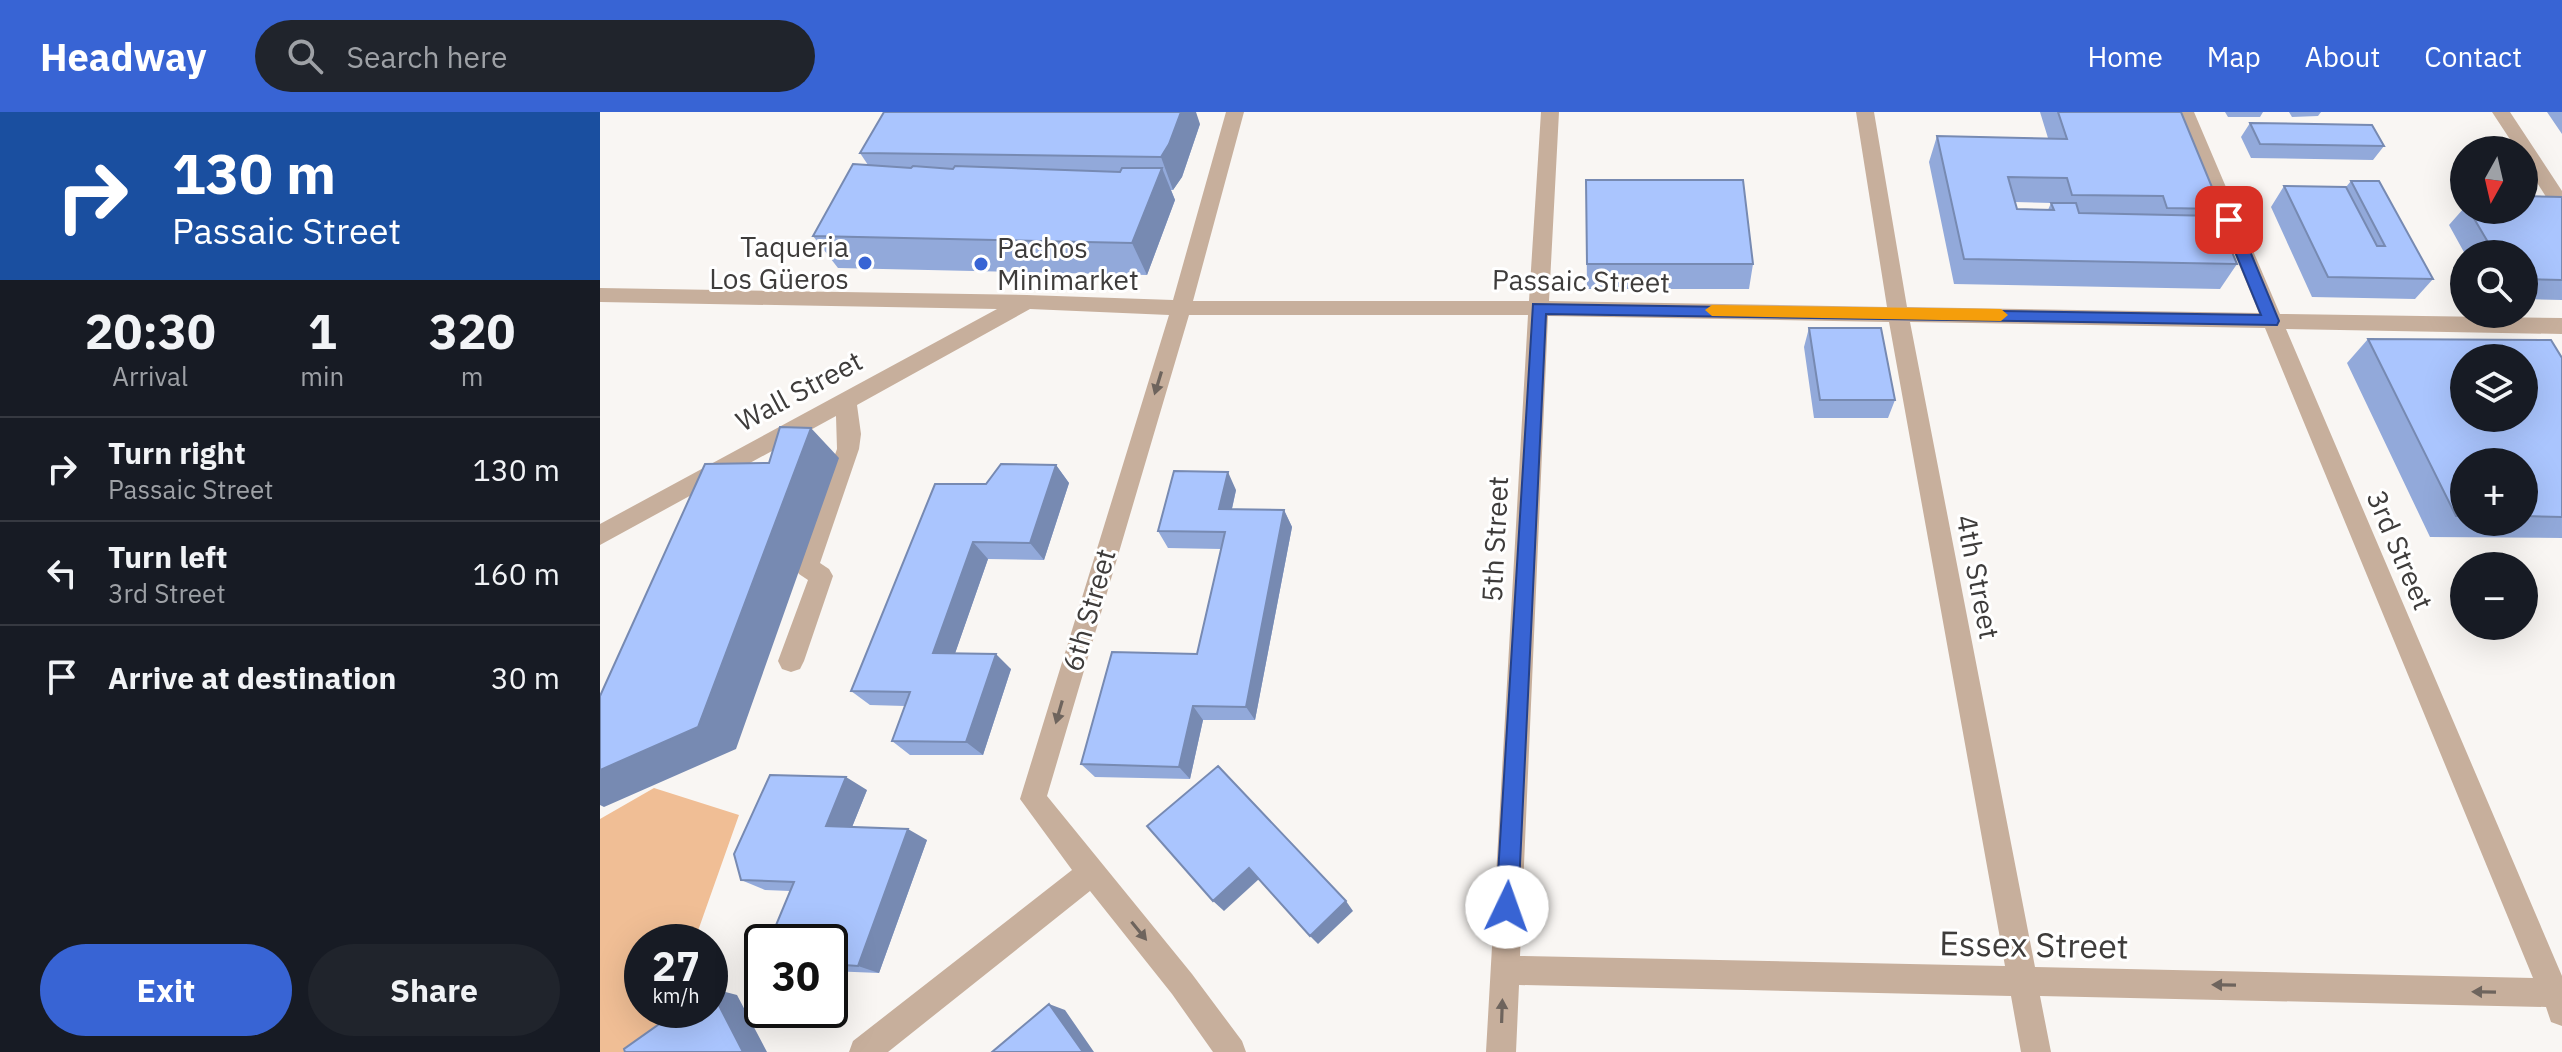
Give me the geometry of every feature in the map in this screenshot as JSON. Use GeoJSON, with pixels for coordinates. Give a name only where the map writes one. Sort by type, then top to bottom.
{"type":"FeatureCollection","features":[{"type":"Feature","properties":{"kind":"street","name":"6th Street"},"geometry":{"type":"LineString","coordinates":[[1231,1052],[1182,984],[1033,799],[1181,308],[1235,112]]}},
{"type":"Feature","properties":{"kind":"street","name":"5th Street"},"geometry":{"type":"LineString","coordinates":[[1504,970],[1550,112]]}},
{"type":"Feature","properties":{"kind":"street","name":"4th Street"},"geometry":{"type":"LineString","coordinates":[[1865,112],[1898,313],[2036,1052]]}},
{"type":"Feature","properties":{"kind":"street","name":"3rd Street"},"geometry":{"type":"LineString","coordinates":[[2185,112],[2559,999]]}},
{"type":"Feature","properties":{"kind":"street"},"geometry":{"type":"LineString","coordinates":[[2501,112],[2562,206]]}},
{"type":"Feature","properties":{"kind":"street","name":"Passaic Street"},"geometry":{"type":"LineString","coordinates":[[600,295],[1027,302],[1181,308],[1539,308],[2562,326]]}},
{"type":"Feature","properties":{"kind":"street","name":"Wall Street"},"geometry":{"type":"LineString","coordinates":[[600,535],[1027,302]]}},
{"type":"Feature","properties":{"kind":"street"},"geometry":{"type":"LineString","coordinates":[[791,661],[821,576],[807,567],[848,449],[850,434],[845,400]]}},
{"type":"Feature","properties":{"kind":"street"},"geometry":{"type":"LineString","coordinates":[[864,1052],[1092,872]]}},
{"type":"Feature","properties":{"kind":"street"},"geometry":{"type":"LineString","coordinates":[[1501,1052],[1504,970]]}},
{"type":"Feature","properties":{"kind":"street","name":"Essex Street"},"geometry":{"type":"LineString","coordinates":[[1504,970],[2022,981],[2559,999]]}},
{"type":"Feature","properties":{"kind":"shaded area"},"geometry":{"type":"Polygon","coordinates":[[[654,788],[739,815],[700,924],[624,924],[624,1028],[664,1028],[655,1052],[600,1052],[600,819],[654,788]]]}},
{"type":"Feature","properties":{"kind":"building"},"geometry":{"type":"Polygon","coordinates":[[[884,112],[1181,112],[1161,157],[860,153],[884,112]]]}},
{"type":"Feature","properties":{"kind":"building"},"geometry":{"type":"Polygon","coordinates":[[[2058,112],[2181,112],[2221,209],[2167,208],[2163,196],[2072,195],[2067,178],[2008,177],[2017,209],[2054,210],[2051,203],[2076,203],[2079,213],[2217,216],[2237,264],[1964,259],[1937,136],[2067,139],[2058,112]]]}},
{"type":"Feature","properties":{"kind":"building"},"geometry":{"type":"Polygon","coordinates":[[[2250,123],[2372,125],[2384,146],[2260,144],[2250,123]]]}},
{"type":"Feature","properties":{"kind":"building"},"geometry":{"type":"Polygon","coordinates":[[[853,164],[1120,172],[1122,168],[1162,168],[1132,243],[813,236],[853,164]]]}},
{"type":"Feature","properties":{"kind":"building"},"geometry":{"type":"Polygon","coordinates":[[[1586,180],[1743,180],[1753,264],[1587,264],[1586,180]]]}},
{"type":"Feature","properties":{"kind":"building"},"geometry":{"type":"Polygon","coordinates":[[[2351,181],[2379,181],[2433,279],[2328,277],[2284,186],[2346,187],[2377,246],[2385,246],[2351,181]]]}},
{"type":"Feature","properties":{"kind":"building"},"geometry":{"type":"Polygon","coordinates":[[[2538,196],[2562,197],[2562,280],[2538,279],[2538,240],[2487,240],[2477,224],[2538,224],[2538,196]]]}},
{"type":"Feature","properties":{"kind":"building"},"geometry":{"type":"Polygon","coordinates":[[[1809,328],[1881,328],[1895,400],[1820,400],[1809,328]]]}},
{"type":"Feature","properties":{"kind":"building"},"geometry":{"type":"Polygon","coordinates":[[[2368,339],[2551,340],[2562,358],[2562,517],[2538,516],[2538,448],[2450,448],[2450,504],[2368,339]]]}},
{"type":"Feature","properties":{"kind":"building"},"geometry":{"type":"Polygon","coordinates":[[[780,427],[811,428],[698,727],[600,770],[600,696],[705,464],[769,463],[780,427]]]}},
{"type":"Feature","properties":{"kind":"building"},"geometry":{"type":"Polygon","coordinates":[[[1001,464],[1056,465],[1030,543],[973,542],[933,653],[996,654],[966,742],[892,741],[910,692],[851,691],[935,484],[986,484],[1001,464]]]}},
{"type":"Feature","properties":{"kind":"building"},"geometry":{"type":"Polygon","coordinates":[[[1174,471],[1228,472],[1219,509],[1284,510],[1246,707],[1193,706],[1179,767],[1081,764],[1112,652],[1197,654],[1225,532],[1158,531],[1174,471]]]}},
{"type":"Feature","properties":{"kind":"building"},"geometry":{"type":"Polygon","coordinates":[[[1218,766],[1346,901],[1310,936],[1249,868],[1213,901],[1147,826],[1218,766]]]}},
{"type":"Feature","properties":{"kind":"building"},"geometry":{"type":"Polygon","coordinates":[[[770,775],[846,777],[826,826],[908,829],[858,966],[848,965],[848,924],[776,924],[794,882],[741,880],[734,854],[770,775]]]}},
{"type":"Feature","properties":{"kind":"building"},"geometry":{"type":"Polygon","coordinates":[[[1049,1004],[1083,1052],[992,1052],[1049,1004]]]}},
{"type":"Feature","properties":{"kind":"building"},"geometry":{"type":"Polygon","coordinates":[[[728,1023],[743,1052],[625,1052],[624,1049],[654,1028],[728,1028],[728,1023]]]}},
{"type":"Feature","properties":{"kind":"slow traffic"},"geometry":{"type":"LineString","coordinates":[[1712,310],[2001,315]]}},
{"type":"Feature","properties":{"kind":"place","name":"Taqueria Los Güeros"},"geometry":{"type":"Point","coordinates":[865,263]}},
{"type":"Feature","properties":{"kind":"place","name":"Pachos Minimarket"},"geometry":{"type":"Point","coordinates":[981,264]}},
{"type":"Feature","properties":{"kind":"route"},"geometry":{"type":"LineString","coordinates":[[1507,907],[1539,308],[2271,321],[2229,220]]}}]}
